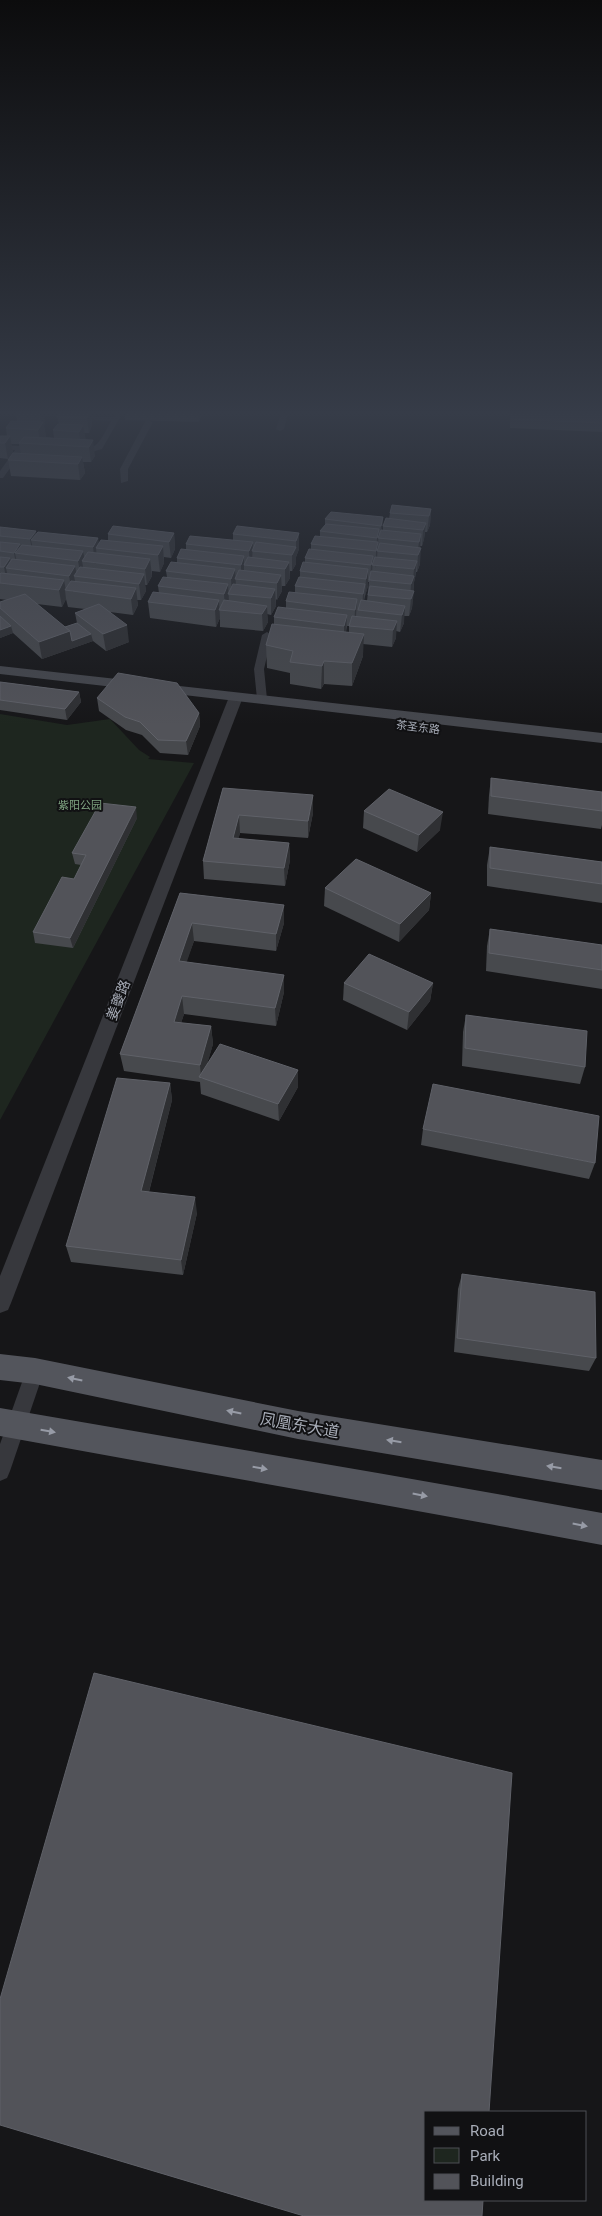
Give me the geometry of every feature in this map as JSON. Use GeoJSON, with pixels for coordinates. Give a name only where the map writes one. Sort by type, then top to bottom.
{"type":"FeatureCollection","features":[{"type":"Feature","properties":{"kind":"main road"},"geometry":{"type":"LineString","coordinates":[[0,670],[198,692],[235,700]]}},
{"type":"Feature","properties":{"kind":"main road"},"geometry":{"type":"LineString","coordinates":[[0,678],[72,685],[94,680]]}},
{"type":"Feature","properties":{"kind":"main road","name":"茶圣东路"},"geometry":{"type":"LineString","coordinates":[[235,700],[262,700],[602,738]]}},
{"type":"Feature","properties":{"kind":"main road","name":"茶圣东路"},"geometry":{"type":"LineString","coordinates":[[235,700],[602,750]]}},
{"type":"Feature","properties":{"kind":"main road","name":"凤凰东大道"},"geometry":{"type":"LineString","coordinates":[[0,1367],[35,1371],[298,1425],[602,1475]]}},
{"type":"Feature","properties":{"kind":"main road"},"geometry":{"type":"LineString","coordinates":[[8,1423],[292,1474],[368,1485],[602,1529]]}},
{"type":"Feature","properties":{"kind":"street"},"geometry":{"type":"LineString","coordinates":[[262,700],[259,669],[267,635]]}},
{"type":"Feature","properties":{"kind":"street","name":"姜夔路"},"geometry":{"type":"LineString","coordinates":[[0,1303],[235,700]]}},
{"type":"Feature","properties":{"kind":"street"},"geometry":{"type":"LineString","coordinates":[[0,1471],[8,1423],[35,1371]]}},
{"type":"Feature","properties":{"kind":"green space","name":"紫阳公园"},"geometry":{"type":"Polygon","coordinates":[[[0,714],[67,725],[110,719],[139,750],[150,757],[148,759],[194,763],[0,1120],[0,714]]]}},
{"type":"Feature","properties":{"kind":"building"},"geometry":{"type":"Polygon","coordinates":[[[326,517],[383,517],[381,526],[325,519],[326,517]]]}},
{"type":"Feature","properties":{"kind":"building"},"geometry":{"type":"Polygon","coordinates":[[[386,518],[426,523],[423,530],[383,526],[386,518]]]}},
{"type":"Feature","properties":{"kind":"building"},"geometry":{"type":"Polygon","coordinates":[[[326,524],[379,529],[377,538],[320,531],[326,524]]]}},
{"type":"Feature","properties":{"kind":"building"},"geometry":{"type":"Polygon","coordinates":[[[113,526],[174,533],[169,542],[108,534],[113,526]]]}},
{"type":"Feature","properties":{"kind":"building"},"geometry":{"type":"Polygon","coordinates":[[[237,526],[299,533],[296,541],[233,534],[237,526]]]}},
{"type":"Feature","properties":{"kind":"building"},"geometry":{"type":"Polygon","coordinates":[[[0,527],[36,531],[30,539],[0,536],[0,527]]]}},
{"type":"Feature","properties":{"kind":"building"},"geometry":{"type":"Polygon","coordinates":[[[381,530],[421,534],[419,542],[378,538],[381,530]]]}},
{"type":"Feature","properties":{"kind":"building"},"geometry":{"type":"Polygon","coordinates":[[[38,532],[98,538],[93,547],[31,540],[38,532]]]}},
{"type":"Feature","properties":{"kind":"building"},"geometry":{"type":"Polygon","coordinates":[[[190,536],[253,542],[249,551],[186,544],[190,536]]]}},
{"type":"Feature","properties":{"kind":"building"},"geometry":{"type":"Polygon","coordinates":[[[315,536],[378,542],[376,551],[311,544],[315,536]]]}},
{"type":"Feature","properties":{"kind":"building"},"geometry":{"type":"Polygon","coordinates":[[[101,540],[163,546],[158,555],[96,548],[101,540]]]}},
{"type":"Feature","properties":{"kind":"building"},"geometry":{"type":"Polygon","coordinates":[[[0,542],[20,544],[14,553],[0,551],[0,542]]]}},
{"type":"Feature","properties":{"kind":"building"},"geometry":{"type":"Polygon","coordinates":[[[256,542],[296,547],[292,555],[252,551],[256,542]]]}},
{"type":"Feature","properties":{"kind":"building"},"geometry":{"type":"Polygon","coordinates":[[[380,543],[421,548],[418,555],[377,551],[380,543]]]}},
{"type":"Feature","properties":{"kind":"building"},"geometry":{"type":"Polygon","coordinates":[[[22,545],[83,551],[78,561],[15,553],[22,545]]]}},
{"type":"Feature","properties":{"kind":"building"},"geometry":{"type":"Polygon","coordinates":[[[181,549],[244,556],[241,565],[177,558],[181,549]]]}},
{"type":"Feature","properties":{"kind":"building"},"geometry":{"type":"Polygon","coordinates":[[[309,549],[373,556],[371,565],[305,558],[309,549]]]}},
{"type":"Feature","properties":{"kind":"building"},"geometry":{"type":"Polygon","coordinates":[[[88,552],[150,559],[145,569],[82,561],[88,552]]]}},
{"type":"Feature","properties":{"kind":"building"},"geometry":{"type":"Polygon","coordinates":[[[0,557],[10,558],[4,567],[0,567],[0,557]]]}},
{"type":"Feature","properties":{"kind":"building"},"geometry":{"type":"Polygon","coordinates":[[[248,557],[289,562],[285,569],[244,565],[248,557]]]}},
{"type":"Feature","properties":{"kind":"building"},"geometry":{"type":"Polygon","coordinates":[[[375,557],[417,561],[414,569],[372,565],[375,557]]]}},
{"type":"Feature","properties":{"kind":"building"},"geometry":{"type":"Polygon","coordinates":[[[12,559],[75,566],[69,576],[6,568],[12,559]]]}},
{"type":"Feature","properties":{"kind":"building"},"geometry":{"type":"Polygon","coordinates":[[[171,562],[235,569],[231,579],[166,571],[171,562]]]}},
{"type":"Feature","properties":{"kind":"building"},"geometry":{"type":"Polygon","coordinates":[[[303,562],[368,569],[366,579],[300,571],[303,562]]]}},
{"type":"Feature","properties":{"kind":"building"},"geometry":{"type":"Polygon","coordinates":[[[80,567],[144,574],[139,584],[74,576],[80,567]]]}},
{"type":"Feature","properties":{"kind":"building"},"geometry":{"type":"Polygon","coordinates":[[[239,570],[281,575],[277,583],[235,579],[239,570]]]}},
{"type":"Feature","properties":{"kind":"building"},"geometry":{"type":"Polygon","coordinates":[[[371,571],[414,576],[411,584],[369,580],[371,571]]]}},
{"type":"Feature","properties":{"kind":"building"},"geometry":{"type":"Polygon","coordinates":[[[1,573],[64,580],[59,590],[0,583],[1,573]]]}},
{"type":"Feature","properties":{"kind":"building"},"geometry":{"type":"Polygon","coordinates":[[[163,577],[228,584],[224,594],[158,586],[163,577]]]}},
{"type":"Feature","properties":{"kind":"building"},"geometry":{"type":"Polygon","coordinates":[[[299,577],[365,584],[363,594],[295,586],[299,577]]]}},
{"type":"Feature","properties":{"kind":"building"},"geometry":{"type":"Polygon","coordinates":[[[71,581],[136,588],[131,599],[65,590],[71,581]]]}},
{"type":"Feature","properties":{"kind":"building"},"geometry":{"type":"Polygon","coordinates":[[[233,584],[275,589],[271,598],[228,594],[233,584]]]}},
{"type":"Feature","properties":{"kind":"building"},"geometry":{"type":"Polygon","coordinates":[[[370,586],[414,591],[411,599],[368,595],[370,586]]]}},
{"type":"Feature","properties":{"kind":"building"},"geometry":{"type":"Polygon","coordinates":[[[153,592],[219,600],[215,610],[148,602],[153,592]]]}},
{"type":"Feature","properties":{"kind":"building"},"geometry":{"type":"Polygon","coordinates":[[[289,592],[357,599],[355,610],[286,601],[289,592]]]}},
{"type":"Feature","properties":{"kind":"building"},"geometry":{"type":"Polygon","coordinates":[[[25,594],[70,631],[39,642],[0,608],[0,602],[25,594]]]}},
{"type":"Feature","properties":{"kind":"building"},"geometry":{"type":"Polygon","coordinates":[[[224,600],[267,606],[262,614],[219,610],[224,600]]]}},
{"type":"Feature","properties":{"kind":"building"},"geometry":{"type":"Polygon","coordinates":[[[361,600],[405,606],[402,615],[358,610],[361,600]]]}},
{"type":"Feature","properties":{"kind":"building"},"geometry":{"type":"Polygon","coordinates":[[[99,604],[127,625],[103,634],[75,613],[99,604]]]}},
{"type":"Feature","properties":{"kind":"building"},"geometry":{"type":"Polygon","coordinates":[[[278,607],[347,615],[344,626],[274,617],[278,607]]]}},
{"type":"Feature","properties":{"kind":"building"},"geometry":{"type":"Polygon","coordinates":[[[0,616],[11,626],[0,630],[0,616]]]}},
{"type":"Feature","properties":{"kind":"building"},"geometry":{"type":"Polygon","coordinates":[[[352,616],[397,621],[393,630],[349,626],[352,616]]]}},
{"type":"Feature","properties":{"kind":"building"},"geometry":{"type":"Polygon","coordinates":[[[77,623],[91,634],[72,641],[70,631],[65,627],[77,623]]]}},
{"type":"Feature","properties":{"kind":"building"},"geometry":{"type":"Polygon","coordinates":[[[272,624],[364,634],[352,663],[324,661],[322,666],[290,662],[293,651],[266,645],[272,624]]]}},
{"type":"Feature","properties":{"kind":"building"},"geometry":{"type":"Polygon","coordinates":[[[118,673],[177,683],[199,713],[186,741],[158,740],[140,722],[125,717],[97,698],[118,673]]]}},
{"type":"Feature","properties":{"kind":"building"},"geometry":{"type":"Polygon","coordinates":[[[0,682],[79,692],[65,709],[0,700],[0,682]]]}},
{"type":"Feature","properties":{"kind":"building"},"geometry":{"type":"Polygon","coordinates":[[[491,778],[602,792],[602,811],[491,796],[491,778]]]}},
{"type":"Feature","properties":{"kind":"building"},"geometry":{"type":"Polygon","coordinates":[[[223,788],[313,795],[308,821],[239,815],[233,838],[289,843],[284,868],[203,861],[223,788]]]}},
{"type":"Feature","properties":{"kind":"building"},"geometry":{"type":"Polygon","coordinates":[[[389,789],[443,812],[419,835],[364,811],[389,789]]]}},
{"type":"Feature","properties":{"kind":"building"},"geometry":{"type":"Polygon","coordinates":[[[100,803],[136,807],[70,938],[33,932],[62,877],[74,879],[86,855],[72,853],[100,803]]]}},
{"type":"Feature","properties":{"kind":"building"},"geometry":{"type":"Polygon","coordinates":[[[490,847],[602,862],[602,884],[490,868],[490,847]]]}},
{"type":"Feature","properties":{"kind":"building"},"geometry":{"type":"Polygon","coordinates":[[[356,859],[431,893],[400,924],[325,888],[356,859]]]}},
{"type":"Feature","properties":{"kind":"building"},"geometry":{"type":"Polygon","coordinates":[[[180,893],[284,905],[276,934],[192,923],[179,961],[284,975],[275,1008],[182,996],[174,1022],[211,1026],[200,1065],[120,1054],[180,893]]]}},
{"type":"Feature","properties":{"kind":"building"},"geometry":{"type":"Polygon","coordinates":[[[490,929],[602,945],[602,970],[489,953],[490,929]]]}},
{"type":"Feature","properties":{"kind":"building"},"geometry":{"type":"Polygon","coordinates":[[[369,954],[433,983],[409,1012],[344,983],[369,954]]]}},
{"type":"Feature","properties":{"kind":"building"},"geometry":{"type":"Polygon","coordinates":[[[466,1015],[587,1031],[585,1067],[465,1048],[466,1015]]]}},
{"type":"Feature","properties":{"kind":"building"},"geometry":{"type":"Polygon","coordinates":[[[220,1044],[298,1070],[278,1104],[199,1077],[220,1044]]]}},
{"type":"Feature","properties":{"kind":"building"},"geometry":{"type":"Polygon","coordinates":[[[117,1078],[170,1083],[141,1191],[195,1197],[181,1260],[66,1246],[117,1078]]]}},
{"type":"Feature","properties":{"kind":"building"},"geometry":{"type":"Polygon","coordinates":[[[433,1084],[599,1116],[595,1163],[423,1129],[433,1084]]]}},
{"type":"Feature","properties":{"kind":"building"},"geometry":{"type":"Polygon","coordinates":[[[462,1274],[595,1292],[596,1358],[457,1338],[462,1274]]]}},
{"type":"Feature","properties":{"kind":"building"},"geometry":{"type":"Polygon","coordinates":[[[94,1673],[512,1773],[489,2111],[424,2111],[424,2201],[483,2201],[482,2216],[304,2216],[0,2125],[0,1999],[94,1673]]]}}]}
